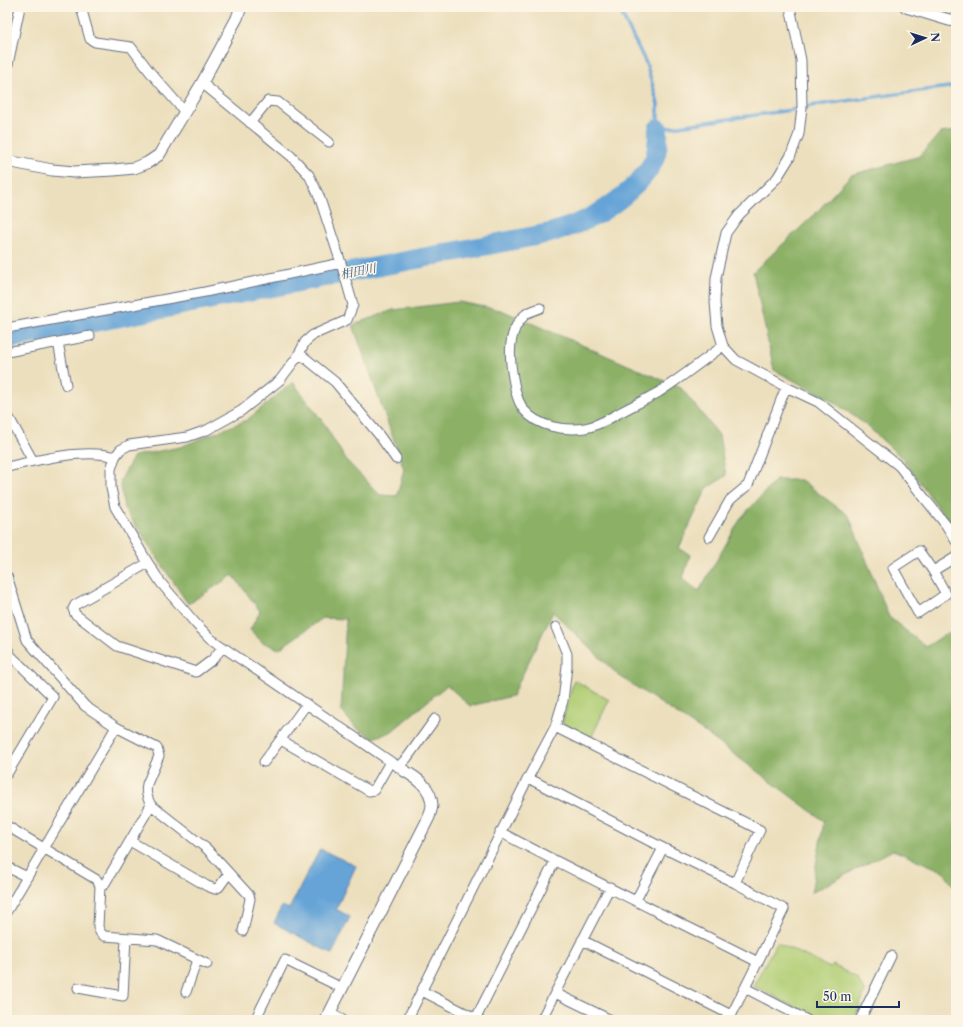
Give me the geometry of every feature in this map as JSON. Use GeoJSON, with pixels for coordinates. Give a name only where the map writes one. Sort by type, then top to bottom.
{"type":"FeatureCollection","features":[{"type":"Feature","properties":{"kind":"street"},"geometry":{"type":"LineString","coordinates":[[7,69],[20,7]]}},
{"type":"Feature","properties":{"kind":"street"},"geometry":{"type":"LineString","coordinates":[[81,7],[90,40],[131,47],[150,72],[185,112]]}},
{"type":"Feature","properties":{"kind":"street"},"geometry":{"type":"LineString","coordinates":[[7,161],[52,170],[74,172],[134,168],[147,163],[159,155],[185,112],[237,18],[241,7]]}},
{"type":"Feature","properties":{"kind":"street"},"geometry":{"type":"LineString","coordinates":[[790,7],[801,60],[802,107],[799,134],[790,157],[777,178],[739,215],[726,234],[716,278],[715,302],[717,326],[723,346],[736,360],[786,387],[818,402],[899,466],[946,525],[956,541]]}},
{"type":"Feature","properties":{"kind":"street"},"geometry":{"type":"LineString","coordinates":[[906,7],[956,21]]}},
{"type":"Feature","properties":{"kind":"street"},"geometry":{"type":"LineString","coordinates":[[202,83],[291,156],[309,175],[320,196],[342,265],[353,306],[347,320],[313,335],[305,342],[280,380],[241,411],[207,430],[187,437],[129,445],[120,450],[115,457],[111,470],[111,488],[115,507],[161,583],[211,639],[306,705],[417,778],[427,788],[432,805],[429,817],[328,1017],[342,1020]]}},
{"type":"Feature","properties":{"kind":"street"},"geometry":{"type":"LineString","coordinates":[[250,123],[268,101],[278,102],[329,142]]}},
{"type":"Feature","properties":{"kind":"street"},"geometry":{"type":"LineString","coordinates":[[7,328],[205,292],[342,265]]}},
{"type":"Feature","properties":{"kind":"street"},"geometry":{"type":"LineString","coordinates":[[540,308],[527,313],[517,324],[510,341],[510,364],[516,394],[525,411],[538,421],[552,427],[570,430],[587,428],[604,422],[658,392],[723,346]]}},
{"type":"Feature","properties":{"kind":"street"},"geometry":{"type":"LineString","coordinates":[[7,352],[90,336]]}},
{"type":"Feature","properties":{"kind":"street"},"geometry":{"type":"LineString","coordinates":[[58,342],[66,385]]}},
{"type":"Feature","properties":{"kind":"street"},"geometry":{"type":"LineString","coordinates":[[299,353],[335,382],[379,435],[396,459]]}},
{"type":"Feature","properties":{"kind":"street"},"geometry":{"type":"LineString","coordinates":[[709,537],[730,500],[748,485],[786,387]]}},
{"type":"Feature","properties":{"kind":"street"},"geometry":{"type":"LineString","coordinates":[[7,414],[33,461]]}},
{"type":"Feature","properties":{"kind":"street"},"geometry":{"type":"LineString","coordinates":[[7,467],[33,461],[88,453],[106,454],[115,457]]}},
{"type":"Feature","properties":{"kind":"street"},"geometry":{"type":"LineString","coordinates":[[919,551],[933,571],[946,594],[918,613],[893,568],[919,551]]}},
{"type":"Feature","properties":{"kind":"street"},"geometry":{"type":"LineString","coordinates":[[933,571],[956,557]]}},
{"type":"Feature","properties":{"kind":"street"},"geometry":{"type":"LineString","coordinates":[[148,563],[75,605],[73,609],[75,614],[117,646],[196,672],[212,660],[223,647]]}},
{"type":"Feature","properties":{"kind":"street"},"geometry":{"type":"LineString","coordinates":[[7,576],[27,640],[85,706],[116,727],[157,748],[159,756],[146,784],[146,794],[150,805],[207,849],[249,895],[250,899],[243,931]]}},
{"type":"Feature","properties":{"kind":"street"},"geometry":{"type":"LineString","coordinates":[[407,1020],[500,832],[556,727],[563,701],[567,666],[566,654],[556,627]]}},
{"type":"Feature","properties":{"kind":"street"},"geometry":{"type":"LineString","coordinates":[[7,774],[53,698],[8,656]]}},
{"type":"Feature","properties":{"kind":"street"},"geometry":{"type":"LineString","coordinates":[[264,762],[306,705]]}},
{"type":"Feature","properties":{"kind":"street"},"geometry":{"type":"LineString","coordinates":[[281,740],[369,791],[374,790],[397,766],[407,758],[435,718]]}},
{"type":"Feature","properties":{"kind":"street"},"geometry":{"type":"LineString","coordinates":[[7,911],[116,727]]}},
{"type":"Feature","properties":{"kind":"street"},"geometry":{"type":"LineString","coordinates":[[556,727],[760,830],[735,882]]}},
{"type":"Feature","properties":{"kind":"street"},"geometry":{"type":"LineString","coordinates":[[528,778],[663,848],[735,882],[784,909],[730,1018],[582,940]]}},
{"type":"Feature","properties":{"kind":"street"},"geometry":{"type":"LineString","coordinates":[[100,886],[104,885],[150,805]]}},
{"type":"Feature","properties":{"kind":"street"},"geometry":{"type":"LineString","coordinates":[[7,826],[97,880],[100,886],[98,927],[104,936],[157,940],[207,964]]}},
{"type":"Feature","properties":{"kind":"street"},"geometry":{"type":"LineString","coordinates":[[500,832],[758,962]]}},
{"type":"Feature","properties":{"kind":"street"},"geometry":{"type":"LineString","coordinates":[[130,841],[207,886],[215,889],[219,887],[229,873]]}},
{"type":"Feature","properties":{"kind":"street"},"geometry":{"type":"LineString","coordinates":[[636,900],[663,848]]}},
{"type":"Feature","properties":{"kind":"street"},"geometry":{"type":"LineString","coordinates":[[422,991],[477,1019],[555,861]]}},
{"type":"Feature","properties":{"kind":"street"},"geometry":{"type":"LineString","coordinates":[[7,867],[27,877]]}},
{"type":"Feature","properties":{"kind":"street"},"geometry":{"type":"LineString","coordinates":[[541,1020],[610,887]]}},
{"type":"Feature","properties":{"kind":"street"},"geometry":{"type":"LineString","coordinates":[[78,988],[123,996],[126,938]]}},
{"type":"Feature","properties":{"kind":"street"},"geometry":{"type":"LineString","coordinates":[[860,1020],[891,956]]}},
{"type":"Feature","properties":{"kind":"street"},"geometry":{"type":"LineString","coordinates":[[186,992],[197,960]]}},
{"type":"Feature","properties":{"kind":"street"},"geometry":{"type":"LineString","coordinates":[[255,1020],[285,960],[342,988]]}},
{"type":"Feature","properties":{"kind":"street"},"geometry":{"type":"LineString","coordinates":[[745,988],[795,1017],[807,1020]]}},
{"type":"Feature","properties":{"kind":"street"},"geometry":{"type":"LineString","coordinates":[[555,993],[611,1020]]}},
{"type":"Feature","properties":{"kind":"green space"},"geometry":{"type":"Polygon","coordinates":[[[956,131],[956,532],[903,459],[866,425],[834,402],[774,370],[753,272],[814,215],[851,175],[920,156],[940,133],[956,131]]]}},
{"type":"Feature","properties":{"kind":"green space"},"geometry":{"type":"Polygon","coordinates":[[[459,302],[501,310],[681,388],[719,435],[726,476],[707,488],[679,548],[690,555],[683,579],[699,591],[741,518],[776,480],[801,480],[849,516],[889,617],[926,647],[947,633],[956,635],[956,890],[943,871],[893,850],[811,893],[824,821],[704,732],[618,675],[553,612],[512,696],[470,706],[447,685],[391,732],[373,738],[355,727],[341,710],[346,619],[323,618],[279,649],[262,642],[250,630],[260,611],[233,575],[188,604],[124,508],[120,481],[134,456],[180,447],[247,420],[293,382],[323,422],[346,460],[380,495],[397,496],[404,469],[353,325],[393,310],[459,302]]]}},
{"type":"Feature","properties":{"kind":"green space"},"geometry":{"type":"Polygon","coordinates":[[[574,680],[609,700],[591,738],[562,723],[574,680]]]}},
{"type":"Feature","properties":{"kind":"green space"},"geometry":{"type":"Polygon","coordinates":[[[777,942],[830,968],[833,965],[857,978],[865,992],[854,1020],[821,1020],[753,986],[777,942]]]}},
{"type":"Feature","properties":{"kind":"water"},"geometry":{"type":"Polygon","coordinates":[[[320,849],[356,866],[336,909],[350,917],[332,954],[274,923],[282,906],[289,909],[320,849]]]}},
{"type":"Feature","properties":{"kind":"waterway"},"geometry":{"type":"LineString","coordinates":[[618,7],[646,63],[658,104],[658,129],[956,86]]}},
{"type":"Feature","properties":{"kind":"waterway","name":"相田川"},"geometry":{"type":"LineString","coordinates":[[7,339],[550,233],[586,220],[608,207],[630,190],[647,171],[655,158],[658,142],[658,129]]}}]}
